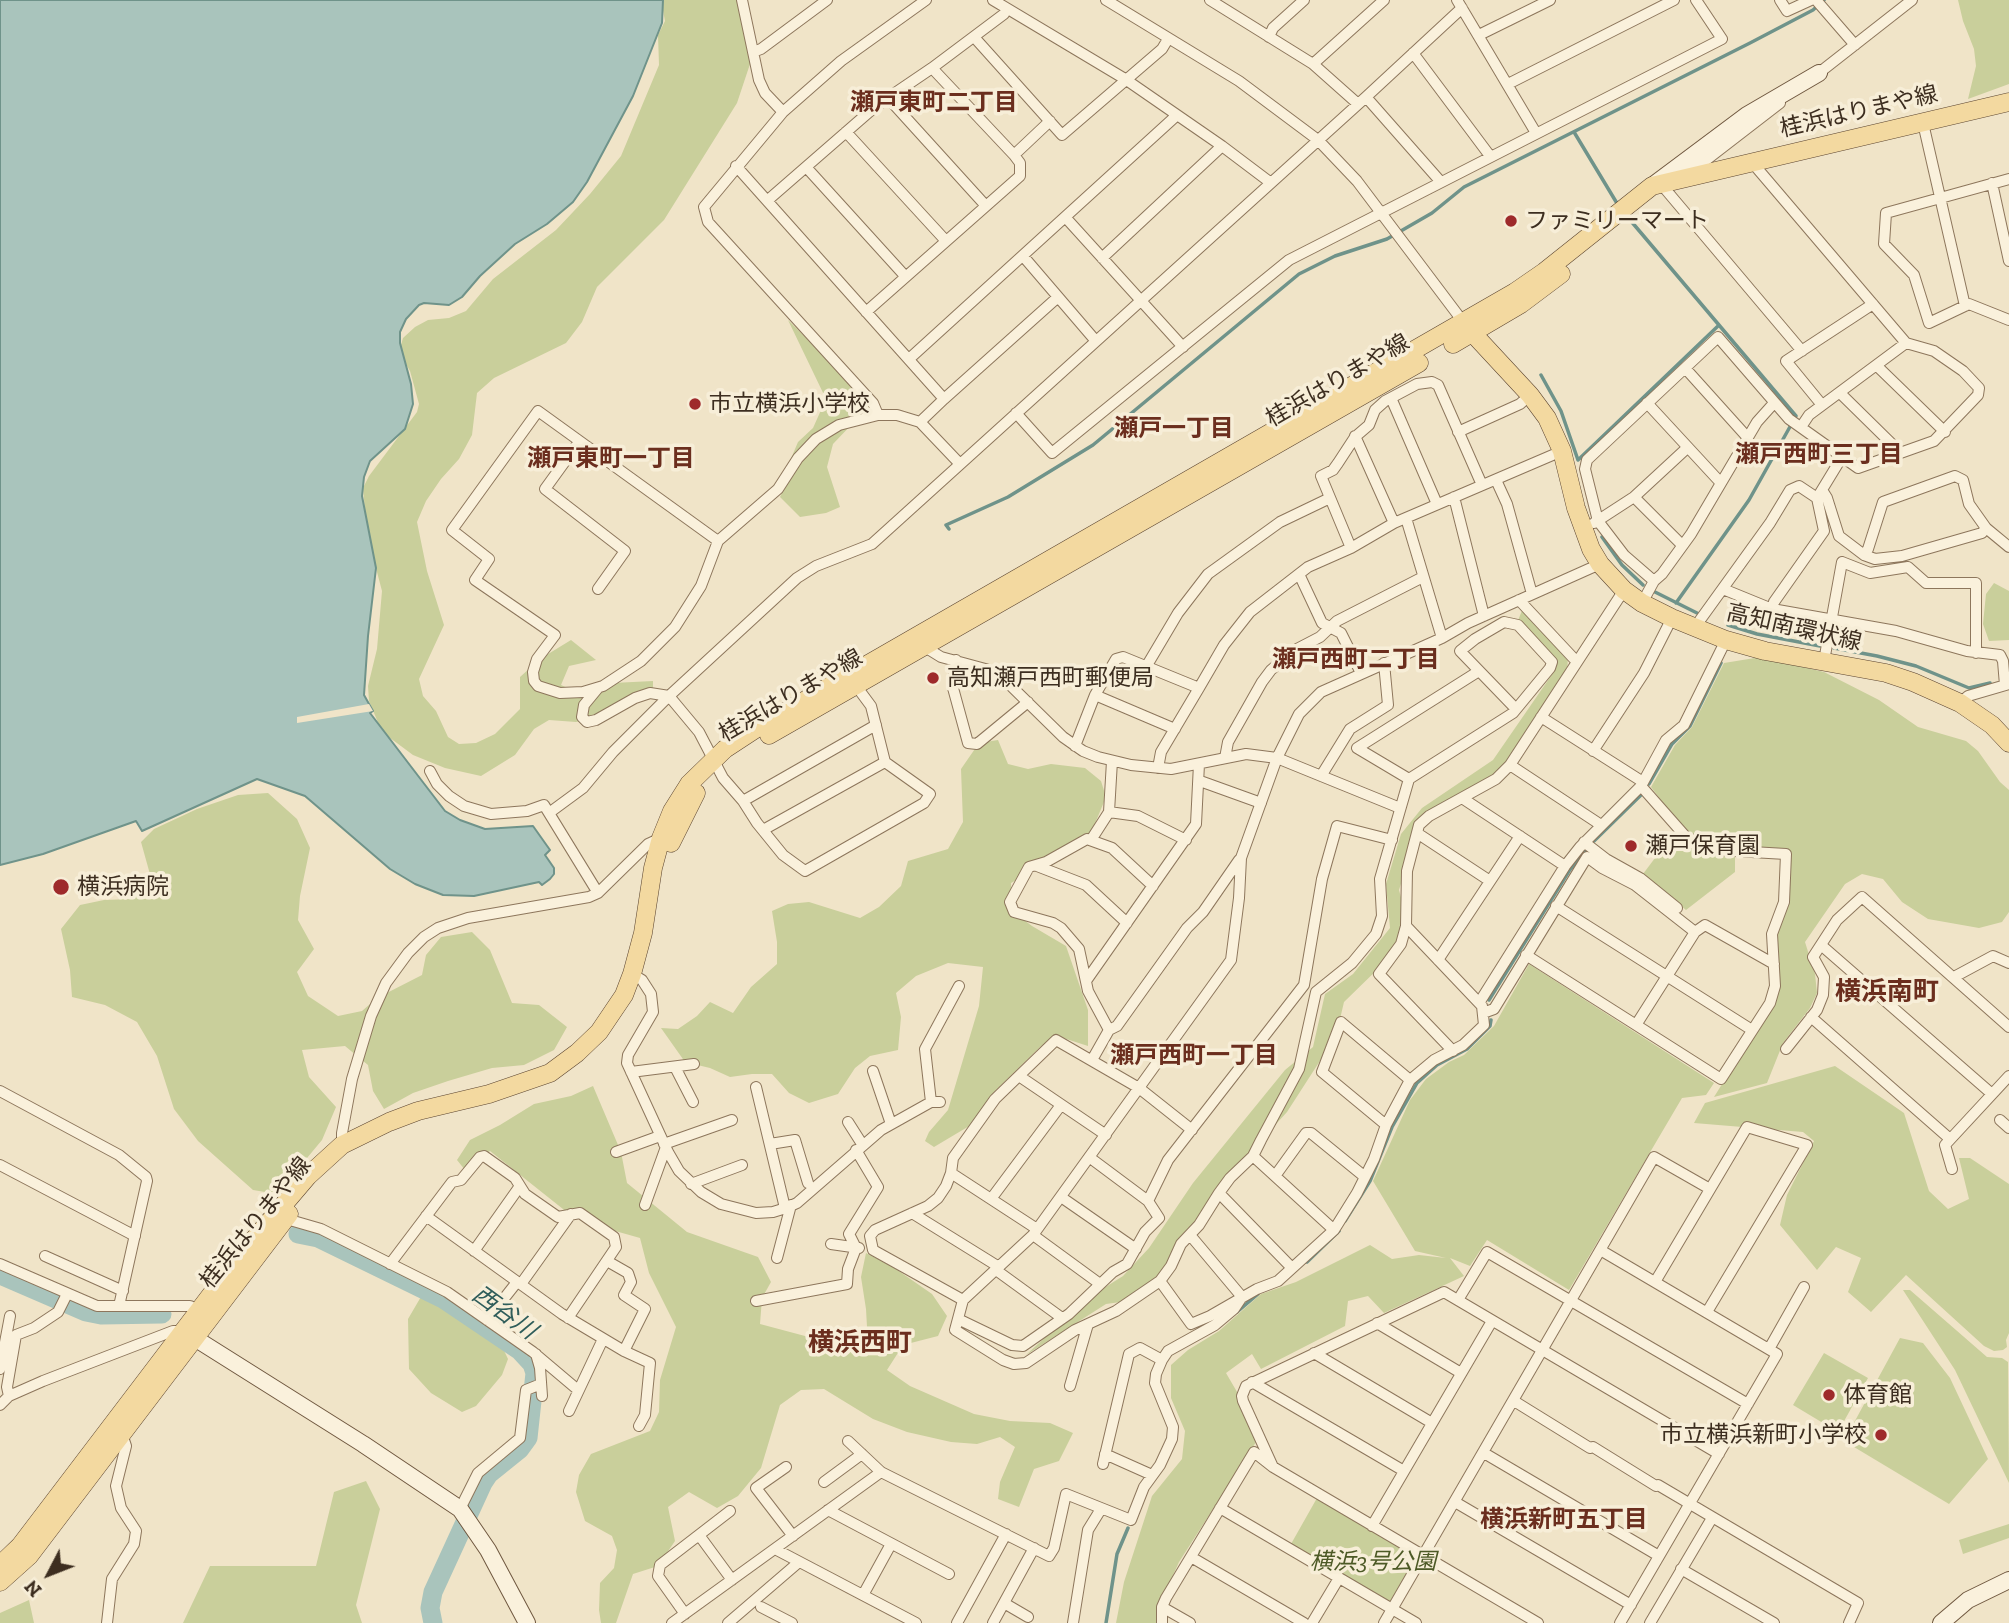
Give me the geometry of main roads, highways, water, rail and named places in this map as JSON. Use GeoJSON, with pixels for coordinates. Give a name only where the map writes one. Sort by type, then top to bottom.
{"type":"FeatureCollection","features":[{"type":"Feature","properties":{"kind":"main road","name":"桂浜はりまや線"},"geometry":{"type":"LineString","coordinates":[[279,1217],[345,1156],[359,1148],[394,1132],[498,1104],[559,1080],[586,1060],[607,1038],[634,999],[653,868],[672,811],[689,784],[757,728],[853,681],[1467,328],[1666,186],[1720,160],[1754,161],[2009,102]]}},
{"type":"Feature","properties":{"kind":"main road","name":"高知南環状線"},"geometry":{"type":"LineString","coordinates":[[1467,328],[1530,395],[1547,418],[1590,524],[1600,564],[1623,590],[1672,618],[1726,640],[1765,651],[1886,673],[1913,682],[1960,703],[1992,725],[2009,743]]}},
{"type":"Feature","properties":{"kind":"main road","name":"桂浜はりまや線"},"geometry":{"type":"LineString","coordinates":[[0,1582],[29,1556],[122,1434],[190,1335],[308,1176],[342,1145],[389,1122],[418,1111],[489,1094],[550,1073],[599,1032],[637,977],[654,935],[663,871],[673,838],[715,764]]}},
{"type":"Feature","properties":{"kind":"main road","name":"桂浜はりまや線"},"geometry":{"type":"LineString","coordinates":[[0,1565],[20,1546],[190,1335]]}},
{"type":"Feature","properties":{"kind":"water"},"geometry":{"type":"Polygon","coordinates":[[[0,0],[663,0],[662,23],[633,96],[587,182],[573,202],[547,224],[515,244],[480,276],[462,297],[449,305],[424,303],[406,319],[400,332],[400,343],[411,384],[413,404],[405,429],[370,461],[364,477],[362,496],[376,568],[364,695],[373,711],[370,713],[445,811],[485,829],[533,826],[550,850],[545,855],[554,868],[554,874],[542,885],[539,882],[474,896],[443,895],[415,884],[390,869],[305,796],[257,779],[142,831],[136,821],[43,854],[0,865],[0,0]]]}},
{"type":"Feature","properties":{"kind":"waterway"},"geometry":{"type":"LineString","coordinates":[[949,529],[946,525],[1008,497],[1093,445],[1299,274],[1335,256],[1387,239],[1432,213],[1464,187],[1750,43],[1813,10],[1824,0]]}},
{"type":"Feature","properties":{"kind":"waterway"},"geometry":{"type":"LineString","coordinates":[[1574,132],[1618,205]]}},
{"type":"Feature","properties":{"kind":"waterway"},"geometry":{"type":"LineString","coordinates":[[1625,214],[1796,416],[1749,500],[1676,603]]}},
{"type":"Feature","properties":{"kind":"waterway"},"geometry":{"type":"LineString","coordinates":[[1578,460],[1718,326]]}},
{"type":"Feature","properties":{"kind":"waterway"},"geometry":{"type":"LineString","coordinates":[[1541,375],[1561,411],[1578,460]]}},
{"type":"Feature","properties":{"kind":"waterway"},"geometry":{"type":"LineString","coordinates":[[1602,537],[1622,565],[1643,585]]}},
{"type":"Feature","properties":{"kind":"waterway"},"geometry":{"type":"LineString","coordinates":[[1655,592],[1697,613]]}},
{"type":"Feature","properties":{"kind":"waterway"},"geometry":{"type":"LineString","coordinates":[[1728,625],[1757,634],[1820,646]]}},
{"type":"Feature","properties":{"kind":"waterway"},"geometry":{"type":"LineString","coordinates":[[1834,648],[1916,666],[1969,688],[1990,683]]}},
{"type":"Feature","properties":{"kind":"waterway"},"geometry":{"type":"LineString","coordinates":[[1649,784],[1672,744],[1690,726],[1721,663]]}},
{"type":"Feature","properties":{"kind":"waterway"},"geometry":{"type":"LineString","coordinates":[[1594,841],[1642,794]]}},
{"type":"Feature","properties":{"kind":"waterway"},"geometry":{"type":"LineString","coordinates":[[1489,1000],[1569,871],[1587,849]]}},
{"type":"Feature","properties":{"kind":"waterway"},"geometry":{"type":"LineString","coordinates":[[1345,1221],[1370,1181],[1392,1127],[1417,1083],[1437,1065],[1467,1049],[1490,1026],[1491,1020]]}},
{"type":"Feature","properties":{"kind":"waterway"},"geometry":{"type":"LineString","coordinates":[[1307,1262],[1339,1231]]}},
{"type":"Feature","properties":{"kind":"waterway","name":"西谷川"},"geometry":{"type":"LineString","coordinates":[[298,1234],[318,1238],[443,1299],[520,1351],[532,1364],[535,1373],[528,1438],[520,1449],[489,1474],[483,1483],[433,1592],[430,1608],[433,1623]]}},
{"type":"Feature","properties":{"kind":"waterway","name":"西谷川"},"geometry":{"type":"LineString","coordinates":[[0,1275],[86,1312],[101,1315],[162,1314]]}},
{"type":"Feature","properties":{"kind":"waterway"},"geometry":{"type":"LineString","coordinates":[[1237,1312],[1258,1294]]}},
{"type":"Feature","properties":{"kind":"waterway"},"geometry":{"type":"LineString","coordinates":[[1106,1623],[1117,1554],[1128,1528]]}},
{"type":"Feature","properties":{"kind":"place","name":"ファミリーマート"},"geometry":{"type":"Point","coordinates":[1511,221]}},
{"type":"Feature","properties":{"kind":"place","name":"市立横浜小学校"},"geometry":{"type":"Point","coordinates":[695,404]}},
{"type":"Feature","properties":{"kind":"place","name":"高知瀬戸西町郵便局"},"geometry":{"type":"Point","coordinates":[933,678]}},
{"type":"Feature","properties":{"kind":"place","name":"瀬戸保育園"},"geometry":{"type":"Point","coordinates":[1631,846]}},
{"type":"Feature","properties":{"kind":"place","name":"横浜病院"},"geometry":{"type":"Point","coordinates":[61,887]}},
{"type":"Feature","properties":{"kind":"place","name":"体育館"},"geometry":{"type":"Point","coordinates":[1829,1395]}},
{"type":"Feature","properties":{"kind":"place","name":"市立横浜新町小学校"},"geometry":{"type":"Point","coordinates":[1881,1435]}},
{"type":"Feature","properties":{"kind":"district","name":"瀬戸東町二丁目"},"geometry":{"type":"Point","coordinates":[934,103]}},
{"type":"Feature","properties":{"kind":"district","name":"瀬戸一丁目"},"geometry":{"type":"Point","coordinates":[1174,429]}},
{"type":"Feature","properties":{"kind":"district","name":"瀬戸西町三丁目"},"geometry":{"type":"Point","coordinates":[1819,455]}},
{"type":"Feature","properties":{"kind":"district","name":"瀬戸東町一丁目"},"geometry":{"type":"Point","coordinates":[611,459]}},
{"type":"Feature","properties":{"kind":"district","name":"瀬戸西町二丁目"},"geometry":{"type":"Point","coordinates":[1356,660]}},
{"type":"Feature","properties":{"kind":"district","name":"横浜南町"},"geometry":{"type":"Point","coordinates":[1887,993]}},
{"type":"Feature","properties":{"kind":"district","name":"瀬戸西町一丁目"},"geometry":{"type":"Point","coordinates":[1194,1056]}},
{"type":"Feature","properties":{"kind":"district","name":"横浜西町"},"geometry":{"type":"Point","coordinates":[860,1344]}},
{"type":"Feature","properties":{"kind":"district","name":"横浜新町五丁目"},"geometry":{"type":"Point","coordinates":[1564,1520]}},
{"type":"Feature","properties":{"kind":"park label","name":"横浜3号公園"},"geometry":{"type":"Point","coordinates":[1373,1562]}}]}
